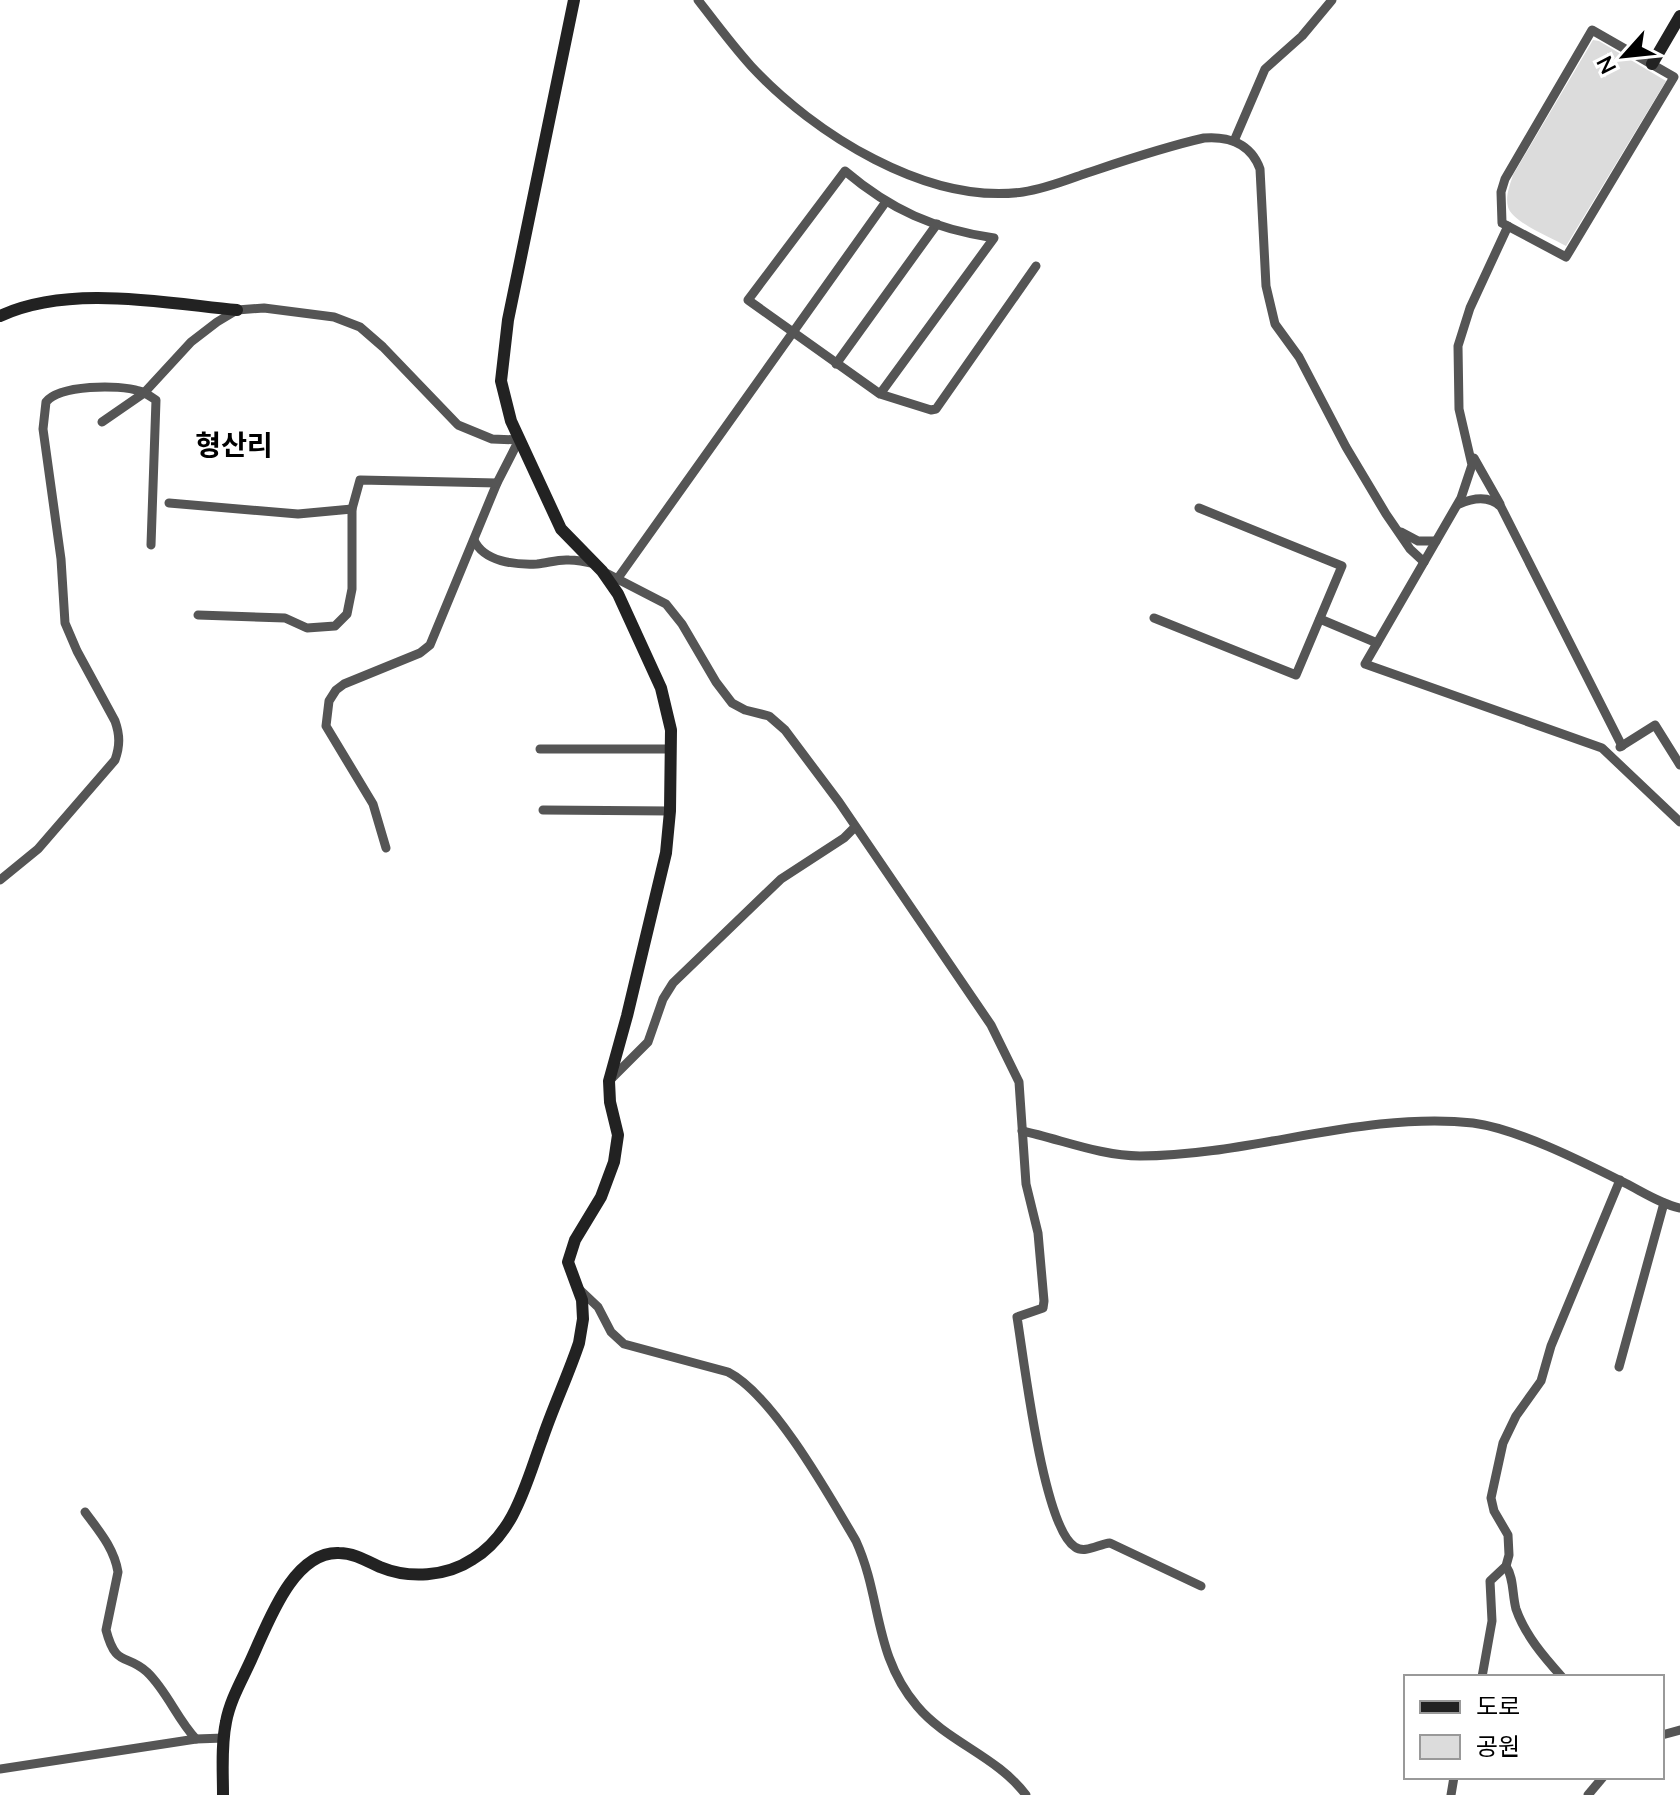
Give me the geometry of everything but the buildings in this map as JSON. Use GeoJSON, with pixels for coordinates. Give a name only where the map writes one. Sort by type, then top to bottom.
{"type":"FeatureCollection","features":[{"type":"Feature","properties":{"kind":"main road"},"geometry":{"type":"LineString","coordinates":[[223,1795],[224,1738],[230,1706],[279,1599],[287,1586],[310,1563],[339,1552],[401,1573],[440,1572],[473,1560],[511,1519],[529,1483],[542,1439],[579,1343],[583,1310],[568,1269],[570,1255],[575,1240],[601,1197],[618,1145],[609,1081],[668,843],[669,717],[661,688],[618,594],[561,529],[519,440],[502,390],[504,346],[574,0]]}},
{"type":"Feature","properties":{"kind":"main road"},"geometry":{"type":"LineString","coordinates":[[1652,64],[1680,16]]}},
{"type":"Feature","properties":{"kind":"main road"},"geometry":{"type":"LineString","coordinates":[[0,316],[28,306],[105,298],[237,310]]}},
{"type":"Feature","properties":{"kind":"street"},"geometry":{"type":"LineString","coordinates":[[698,0],[751,66],[788,100],[858,151],[917,179],[989,193],[1026,192],[1189,141],[1214,137],[1234,141],[1252,154],[1260,169],[1266,286],[1275,324],[1299,357],[1378,501],[1410,549],[1424,562]]}},
{"type":"Feature","properties":{"kind":"street"},"geometry":{"type":"LineString","coordinates":[[1234,141],[1265,69],[1302,36],[1332,0]]}},
{"type":"Feature","properties":{"kind":"street"},"geometry":{"type":"LineString","coordinates":[[1592,30],[1652,64],[1674,77],[1566,257],[1502,223],[1500,208],[1505,179],[1592,30]]}},
{"type":"Feature","properties":{"kind":"street"},"geometry":{"type":"LineString","coordinates":[[880,394],[994,238],[909,215],[885,203],[845,171],[748,300],[880,394],[936,409],[1036,266]]}},
{"type":"Feature","properties":{"kind":"street"},"geometry":{"type":"LineString","coordinates":[[618,578],[885,203]]}},
{"type":"Feature","properties":{"kind":"street"},"geometry":{"type":"LineString","coordinates":[[836,364],[937,224]]}},
{"type":"Feature","properties":{"kind":"street"},"geometry":{"type":"LineString","coordinates":[[1508,226],[1470,308],[1458,346],[1459,409],[1472,472],[1456,506],[1365,664],[1587,742],[1610,753],[1680,822]]}},
{"type":"Feature","properties":{"kind":"street"},"geometry":{"type":"LineString","coordinates":[[102,422],[144,393],[191,342],[237,310],[264,308],[334,317],[360,327],[458,425],[492,439],[519,440],[497,483],[430,645],[420,653],[344,684],[329,701],[326,726],[373,804],[386,848]]}},
{"type":"Feature","properties":{"kind":"street"},"geometry":{"type":"LineString","coordinates":[[0,880],[38,849],[115,760],[119,749],[119,731],[115,721],[65,623],[61,559],[43,429],[46,402],[50,397],[65,390],[101,388],[138,390],[156,400],[151,545]]}},
{"type":"Feature","properties":{"kind":"street"},"geometry":{"type":"LineString","coordinates":[[1469,452],[1501,507],[1622,746]]}},
{"type":"Feature","properties":{"kind":"street"},"geometry":{"type":"LineString","coordinates":[[198,615],[285,618],[307,628],[335,626],[347,614],[352,589],[352,509],[360,480],[497,483]]}},
{"type":"Feature","properties":{"kind":"street"},"geometry":{"type":"LineString","coordinates":[[1456,506],[1468,500],[1488,499],[1501,507]]}},
{"type":"Feature","properties":{"kind":"street"},"geometry":{"type":"LineString","coordinates":[[169,503],[298,514],[352,509]]}},
{"type":"Feature","properties":{"kind":"street"},"geometry":{"type":"LineString","coordinates":[[1154,618],[1296,675],[1342,566],[1199,508]]}},
{"type":"Feature","properties":{"kind":"street"},"geometry":{"type":"LineString","coordinates":[[1401,532],[1418,541],[1436,541]]}},
{"type":"Feature","properties":{"kind":"street"},"geometry":{"type":"LineString","coordinates":[[474,540],[479,550],[491,558],[538,564],[573,560],[598,568],[666,604],[726,696],[739,708],[776,721],[839,802],[854,828],[966,985],[1019,1082],[1026,1184],[1038,1233],[1044,1301],[1043,1308],[1017,1317],[1041,1459],[1054,1515],[1066,1539],[1077,1549],[1085,1550],[1110,1543],[1201,1586]]}},
{"type":"Feature","properties":{"kind":"street"},"geometry":{"type":"LineString","coordinates":[[1320,619],[1377,643]]}},
{"type":"Feature","properties":{"kind":"street"},"geometry":{"type":"LineString","coordinates":[[1610,753],[1655,725],[1680,765]]}},
{"type":"Feature","properties":{"kind":"street"},"geometry":{"type":"LineString","coordinates":[[540,749],[670,749]]}},
{"type":"Feature","properties":{"kind":"street"},"geometry":{"type":"LineString","coordinates":[[543,810],[670,811]]}},
{"type":"Feature","properties":{"kind":"street"},"geometry":{"type":"LineString","coordinates":[[609,1081],[648,1042],[663,999],[673,983],[781,879],[844,838],[854,828]]}},
{"type":"Feature","properties":{"kind":"street"},"geometry":{"type":"LineString","coordinates":[[1022,1131],[1105,1152],[1143,1156],[1281,1141],[1393,1123],[1435,1121],[1476,1124],[1524,1137],[1680,1208]]}},
{"type":"Feature","properties":{"kind":"street"},"geometry":{"type":"LineString","coordinates":[[1482,1675],[1491,1629],[1490,1581],[1506,1566],[1509,1555],[1508,1535],[1494,1511],[1491,1498],[1503,1443],[1516,1416],[1541,1381],[1551,1346],[1620,1180]]}},
{"type":"Feature","properties":{"kind":"street"},"geometry":{"type":"LineString","coordinates":[[1619,1367],[1664,1203]]}},
{"type":"Feature","properties":{"kind":"street"},"geometry":{"type":"LineString","coordinates":[[577,1288],[598,1307],[611,1332],[624,1344],[728,1372],[756,1393],[809,1466],[856,1541],[881,1638],[905,1691],[923,1713],[1000,1768],[1026,1795]]}},
{"type":"Feature","properties":{"kind":"street"},"geometry":{"type":"LineString","coordinates":[[85,1512],[106,1541],[116,1562],[118,1572],[106,1630],[117,1657],[150,1675],[196,1739]]}},
{"type":"Feature","properties":{"kind":"street"},"geometry":{"type":"LineString","coordinates":[[1506,1566],[1523,1625],[1560,1675]]}},
{"type":"Feature","properties":{"kind":"street"},"geometry":{"type":"LineString","coordinates":[[0,1769],[196,1739],[224,1738]]}},
{"type":"Feature","properties":{"kind":"street"},"geometry":{"type":"LineString","coordinates":[[1588,1795],[1601,1779]]}},
{"type":"Feature","properties":{"kind":"green space"},"geometry":{"type":"Polygon","coordinates":[[[1593,40],[1666,81],[1566,246],[1533,229],[1511,213],[1507,195],[1513,175],[1593,40]]]}},
{"type":"Feature","properties":{"kind":"district","name":"형산리"},"geometry":{"type":"Point","coordinates":[234,445]}}]}
